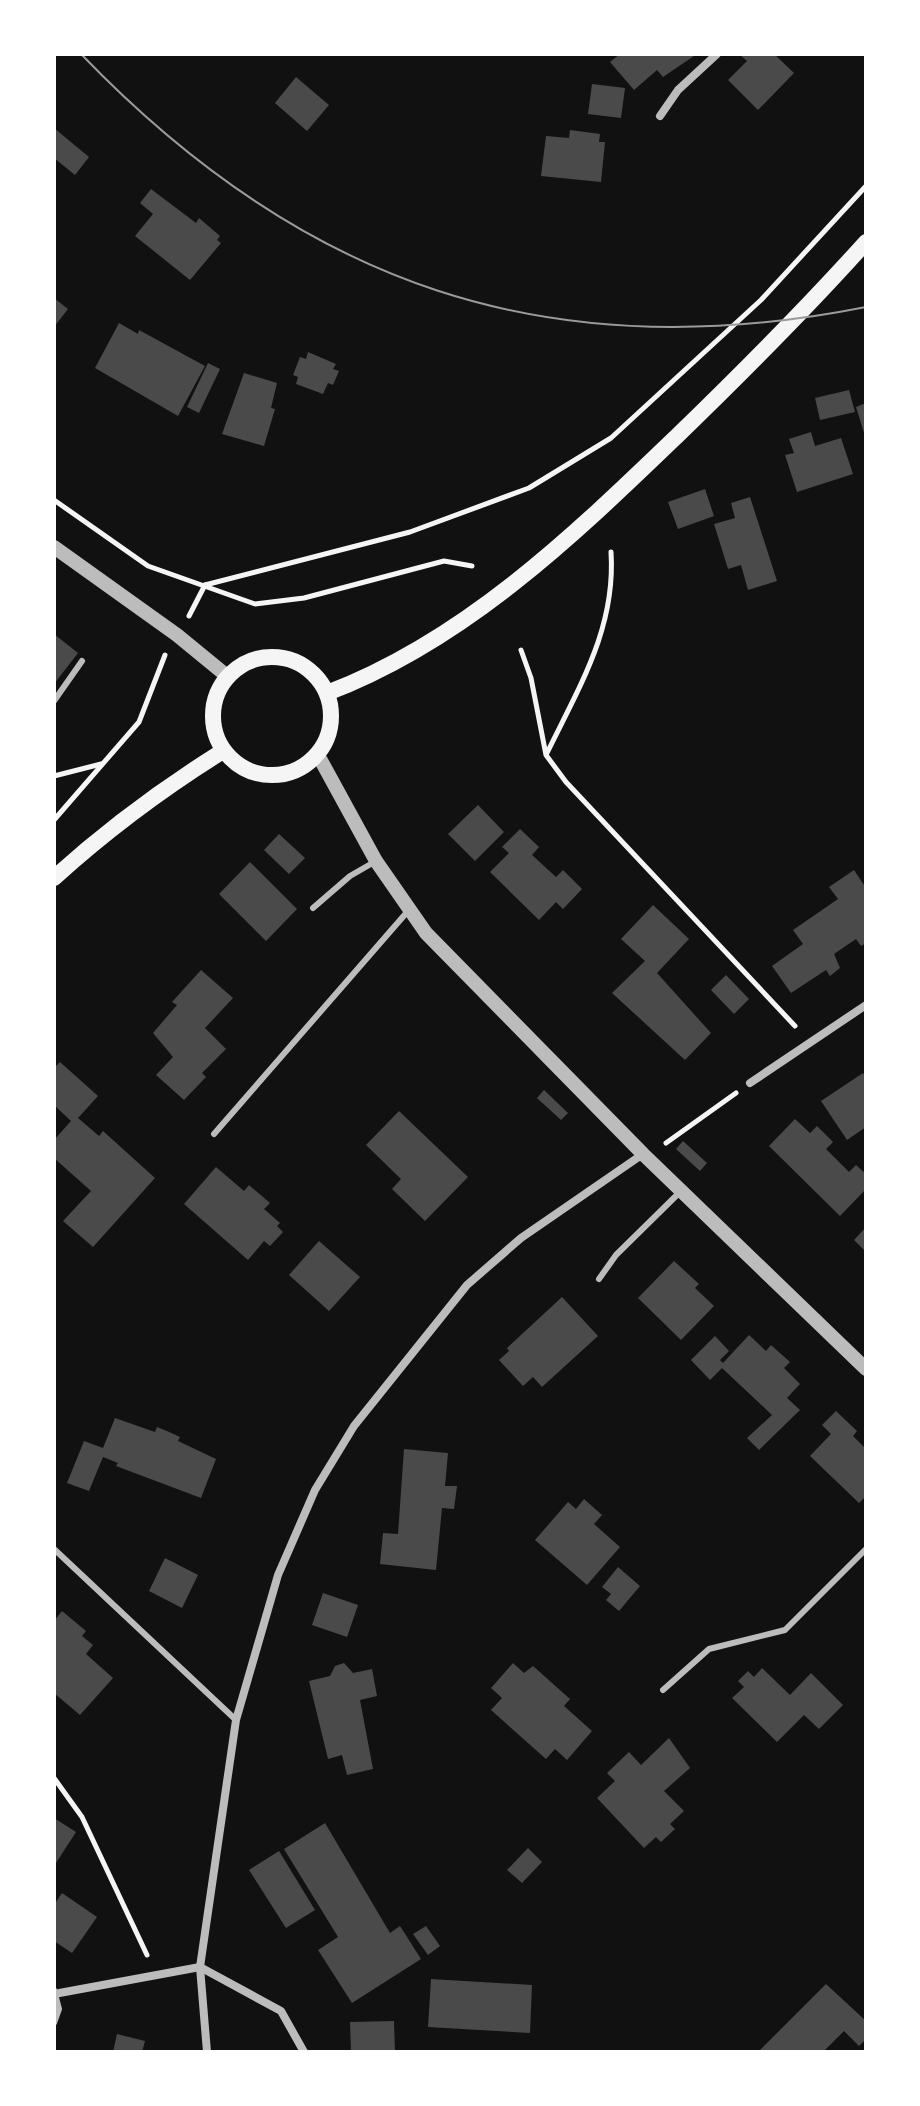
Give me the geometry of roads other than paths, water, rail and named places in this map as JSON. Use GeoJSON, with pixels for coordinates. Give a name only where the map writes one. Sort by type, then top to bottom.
{"type":"FeatureCollection","features":[{"type":"Feature","properties":{"kind":"main road"},"geometry":{"type":"LineString","coordinates":[[327,693],[378,674],[445,636],[592,518],[814,301],[866,242]]}},
{"type":"Feature","properties":{"kind":"main road"},"geometry":{"type":"LineString","coordinates":[[262,657],[282,657],[301,664],[316,676],[327,693],[332,714],[329,736],[318,755],[301,768],[280,775],[259,775],[239,766],[223,751],[214,732],[212,713],[217,693],[227,676],[243,664],[262,657]]}},
{"type":"Feature","properties":{"kind":"main road"},"geometry":{"type":"LineString","coordinates":[[54,878],[101,836],[170,784],[223,751]]}},
{"type":"Feature","properties":{"kind":"street"},"geometry":{"type":"LineString","coordinates":[[660,116],[678,90],[717,54]]}},
{"type":"Feature","properties":{"kind":"street"},"geometry":{"type":"LineString","coordinates":[[54,547],[177,635],[227,676]]}},
{"type":"Feature","properties":{"kind":"street"},"geometry":{"type":"LineString","coordinates":[[318,755],[376,861],[408,911],[643,1154],[866,1369]]}},
{"type":"Feature","properties":{"kind":"street"},"geometry":{"type":"LineString","coordinates":[[750,1083],[866,1005]]}},
{"type":"Feature","properties":{"kind":"street"},"geometry":{"type":"LineString","coordinates":[[207,2052],[200,1967],[236,1720],[278,1575],[315,1490],[354,1426],[467,1285],[521,1238],[643,1154]]}},
{"type":"Feature","properties":{"kind":"street"},"geometry":{"type":"LineString","coordinates":[[55,1992],[200,1967],[281,2011],[304,2052]]}},
{"type":"Feature","properties":{"kind":"lane"},"geometry":{"type":"LineString","coordinates":[[54,701],[82,661]]}},
{"type":"Feature","properties":{"kind":"lane"},"geometry":{"type":"LineString","coordinates":[[313,908],[350,876],[376,861]]}},
{"type":"Feature","properties":{"kind":"lane"},"geometry":{"type":"LineString","coordinates":[[214,1134],[408,911]]}},
{"type":"Feature","properties":{"kind":"lane"},"geometry":{"type":"LineString","coordinates":[[599,1279],[616,1255],[681,1191]]}},
{"type":"Feature","properties":{"kind":"lane"},"geometry":{"type":"LineString","coordinates":[[54,1549],[236,1720]]}},
{"type":"Feature","properties":{"kind":"lane"},"geometry":{"type":"LineString","coordinates":[[663,1690],[709,1649],[785,1630],[866,1549]]}},
{"type":"Feature","properties":{"kind":"lane"},"geometry":{"type":"LineString","coordinates":[[54,2023],[59,2009],[55,1992]]}},
{"type":"Feature","properties":{"kind":"tram line"},"geometry":{"type":"LineString","coordinates":[[81,54],[165,134],[253,200],[343,252],[438,291],[537,316],[641,327],[750,324],[866,307]]}}]}
